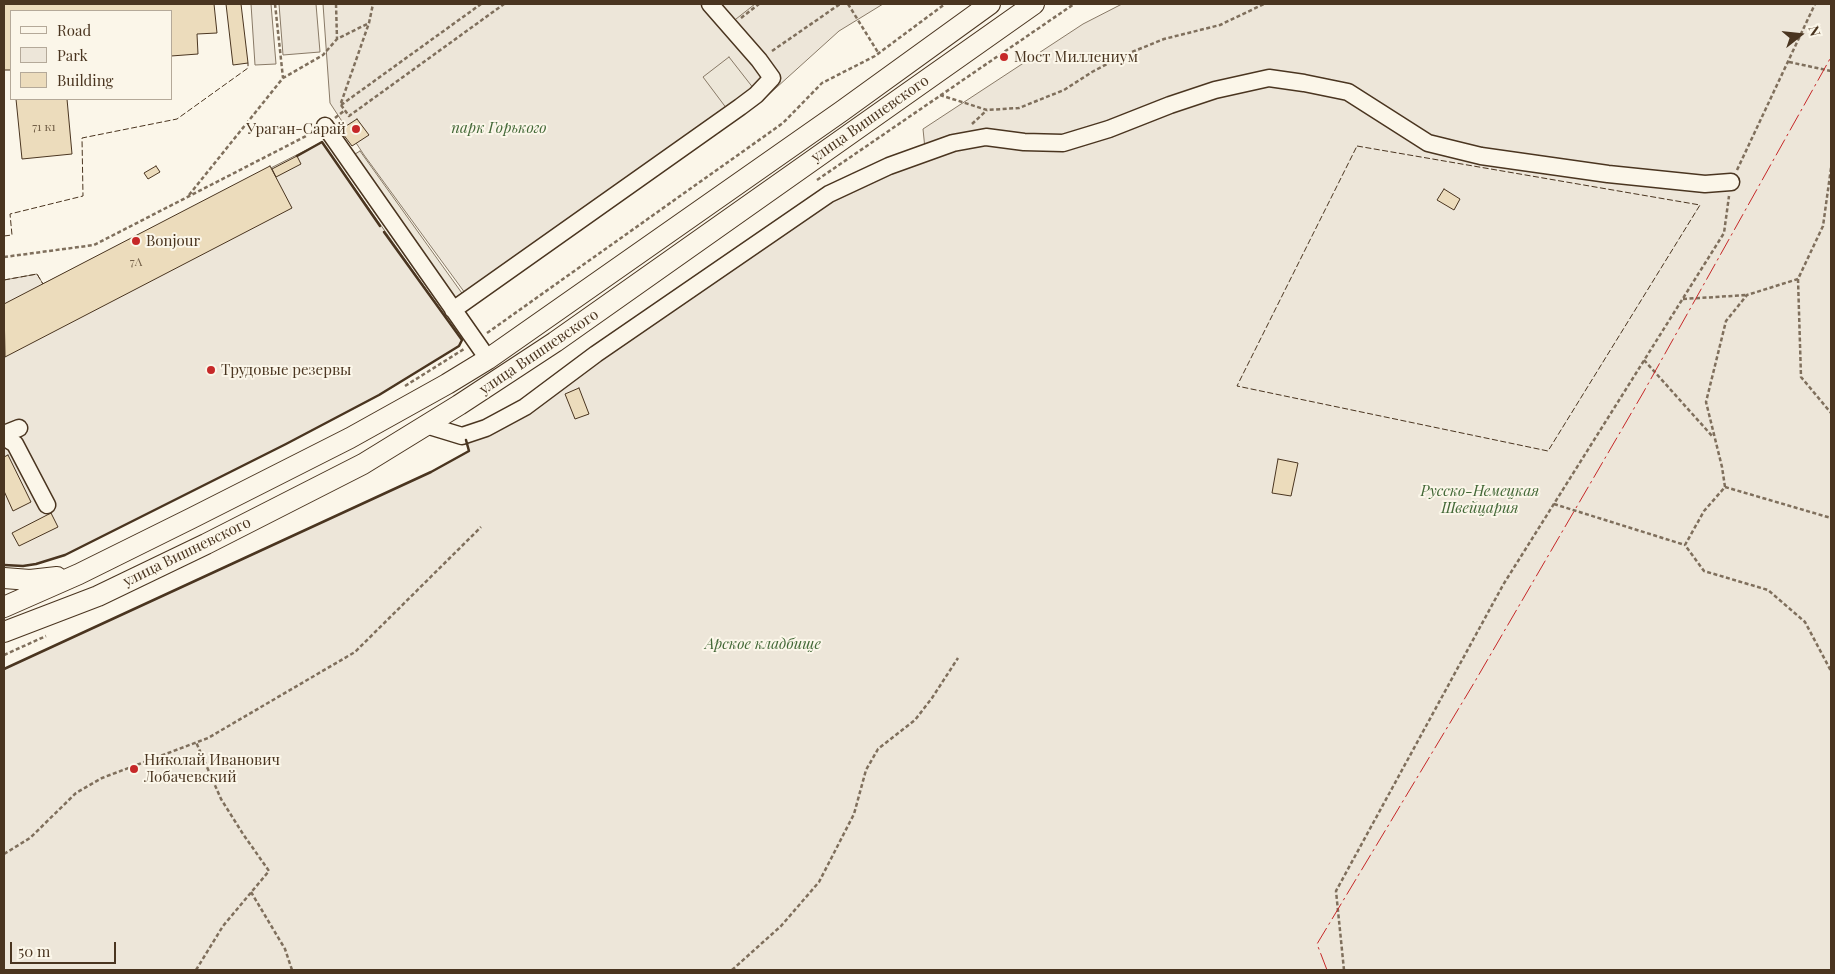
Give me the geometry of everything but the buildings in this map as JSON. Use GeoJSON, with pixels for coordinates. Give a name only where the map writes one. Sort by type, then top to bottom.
{"type":"FeatureCollection","features":[{"type":"Feature","properties":{"kind":"main road","name":"улица Вишневского"},"geometry":{"type":"LineString","coordinates":[[4,607],[78,574],[350,438],[488,359],[842,111],[990,4]]}},
{"type":"Feature","properties":{"kind":"main road","name":"улица Вишневского"},"geometry":{"type":"LineString","coordinates":[[4,632],[98,596],[206,544],[363,464],[555,342],[1034,4]]}},
{"type":"Feature","properties":{"kind":"main road"},"geometry":{"type":"LineString","coordinates":[[4,578],[30,580],[78,574]]}},
{"type":"Feature","properties":{"kind":"main road"},"geometry":{"type":"LineString","coordinates":[[4,642],[98,596]]}},
{"type":"Feature","properties":{"kind":"lane"},"geometry":{"type":"LineString","coordinates":[[453,310],[756,95],[772,78],[759,60],[710,4]]}},
{"type":"Feature","properties":{"kind":"lane"},"geometry":{"type":"LineString","coordinates":[[426,425],[462,436],[486,428],[525,407],[603,350],[829,194],[889,166],[953,142],[986,137],[1024,142],[1063,143],[1109,129],[1215,90],[1269,78],[1348,92],[1428,143],[1481,156],[1608,174],[1705,184],[1730,182]]}},
{"type":"Feature","properties":{"kind":"lane"},"geometry":{"type":"LineString","coordinates":[[325,126],[386,225],[453,310],[488,359]]}},
{"type":"Feature","properties":{"kind":"lane"},"geometry":{"type":"LineString","coordinates":[[19,428],[4,435],[16,444],[47,505]]}},
{"type":"Feature","properties":{"kind":"path"},"geometry":{"type":"LineString","coordinates":[[275,4],[283,78]]}},
{"type":"Feature","properties":{"kind":"path"},"geometry":{"type":"LineString","coordinates":[[336,4],[337,39]]}},
{"type":"Feature","properties":{"kind":"path"},"geometry":{"type":"LineString","coordinates":[[341,105],[369,23],[373,4]]}},
{"type":"Feature","properties":{"kind":"path"},"geometry":{"type":"LineString","coordinates":[[341,105],[481,4]]}},
{"type":"Feature","properties":{"kind":"path"},"geometry":{"type":"LineString","coordinates":[[341,105],[349,116],[504,4]]}},
{"type":"Feature","properties":{"kind":"path"},"geometry":{"type":"LineString","coordinates":[[730,26],[759,4]]}},
{"type":"Feature","properties":{"kind":"path"},"geometry":{"type":"LineString","coordinates":[[759,60],[840,4]]}},
{"type":"Feature","properties":{"kind":"path"},"geometry":{"type":"LineString","coordinates":[[848,4],[879,54]]}},
{"type":"Feature","properties":{"kind":"path"},"geometry":{"type":"LineString","coordinates":[[403,388],[475,342],[783,123],[822,83],[879,54],[946,4]]}},
{"type":"Feature","properties":{"kind":"path"},"geometry":{"type":"LineString","coordinates":[[940,95],[987,110],[1019,108],[1064,90],[1122,56],[1164,39],[1220,25],[1264,4]]}},
{"type":"Feature","properties":{"kind":"path"},"geometry":{"type":"LineString","coordinates":[[1344,970],[1336,891],[1503,584],[1724,233],[1730,182],[1789,62],[1815,4]]}},
{"type":"Feature","properties":{"kind":"path"},"geometry":{"type":"LineString","coordinates":[[188,198],[283,78],[324,55],[337,39],[369,23]]}},
{"type":"Feature","properties":{"kind":"path"},"geometry":{"type":"LineString","coordinates":[[1789,62],[1831,71]]}},
{"type":"Feature","properties":{"kind":"path"},"geometry":{"type":"LineString","coordinates":[[4,258],[94,245],[325,126],[345,110]]}},
{"type":"Feature","properties":{"kind":"path"},"geometry":{"type":"LineString","coordinates":[[1831,168],[1822,226],[1798,280],[1802,377],[1831,414]]}},
{"type":"Feature","properties":{"kind":"path"},"geometry":{"type":"LineString","coordinates":[[1683,299],[1746,295],[1798,280]]}},
{"type":"Feature","properties":{"kind":"path"},"geometry":{"type":"LineString","coordinates":[[1724,487],[1706,402],[1726,321],[1746,295]]}},
{"type":"Feature","properties":{"kind":"path"},"geometry":{"type":"LineString","coordinates":[[1644,360],[1714,438]]}},
{"type":"Feature","properties":{"kind":"path"},"geometry":{"type":"LineString","coordinates":[[1724,487],[1831,518]]}},
{"type":"Feature","properties":{"kind":"path"},"geometry":{"type":"LineString","coordinates":[[1685,545],[1704,511],[1724,487]]}},
{"type":"Feature","properties":{"kind":"path"},"geometry":{"type":"LineString","coordinates":[[1554,504],[1685,545],[1704,571],[1768,590],[1805,622],[1831,671]]}},
{"type":"Feature","properties":{"kind":"path"},"geometry":{"type":"LineString","coordinates":[[4,854],[30,838],[76,793],[102,778],[208,738],[355,652],[481,527]]}},
{"type":"Feature","properties":{"kind":"path"},"geometry":{"type":"LineString","coordinates":[[732,970],[781,926],[819,882],[854,814],[866,770],[874,756],[878,750],[915,720],[958,658]]}},
{"type":"Feature","properties":{"kind":"path"},"geometry":{"type":"LineString","coordinates":[[196,742],[222,798],[243,834],[269,871],[223,926],[196,970]]}},
{"type":"Feature","properties":{"kind":"path"},"geometry":{"type":"LineString","coordinates":[[251,892],[285,949],[292,970]]}},
{"type":"Feature","properties":{"kind":"green space"},"geometry":{"type":"Polygon","coordinates":[[[251,4],[271,4],[276,64],[255,65],[251,4]]]}},
{"type":"Feature","properties":{"kind":"green space"},"geometry":{"type":"Polygon","coordinates":[[[279,4],[316,4],[320,52],[283,55],[279,4]]]}},
{"type":"Feature","properties":{"kind":"green space","name":"парк Горького"},"geometry":{"type":"Polygon","coordinates":[[[323,4],[883,4],[839,31],[756,106],[679,149],[465,293],[364,155],[330,103],[323,4]]]}},
{"type":"Feature","properties":{"kind":"green space"},"geometry":{"type":"Polygon","coordinates":[[[1122,4],[1831,4],[1831,970],[4,970],[4,669],[431,472],[469,451],[466,441],[831,198],[926,159],[923,129],[1083,24],[1122,4]]]}},
{"type":"Feature","properties":{"kind":"green space","name":"Трудовые резервы"},"geometry":{"type":"Polygon","coordinates":[[[322,142],[462,340],[459,346],[379,395],[65,555],[36,564],[23,566],[4,565],[4,280],[37,274],[43,284],[322,142]]]}},
{"type":"Feature","properties":{"kind":"shaded area"},"geometry":{"type":"Polygon","coordinates":[[[715,4],[755,4],[731,23],[715,4]]]}},
{"type":"Feature","properties":{"kind":"shaded area"},"geometry":{"type":"Polygon","coordinates":[[[729,57],[754,89],[727,109],[703,77],[729,57]]]}},
{"type":"Feature","properties":{"kind":"shaded area"},"geometry":{"type":"Polygon","coordinates":[[[360,151],[464,296],[456,301],[352,156],[360,151]]]}},
{"type":"Feature","properties":{"kind":"fence"},"geometry":{"type":"LineString","coordinates":[[4,236],[12,235],[10,214],[83,196],[82,138],[177,119],[248,68],[248,63]]}},
{"type":"Feature","properties":{"kind":"fence"},"geometry":{"type":"LineString","coordinates":[[1357,146],[1700,205],[1548,451],[1237,386],[1357,146]]}},
{"type":"Feature","properties":{"kind":"fence"},"geometry":{"type":"LineString","coordinates":[[4,280],[37,274],[43,284]]}},
{"type":"Feature","properties":{"kind":"wall"},"geometry":{"type":"LineString","coordinates":[[297,156],[322,142],[380,226]]}},
{"type":"Feature","properties":{"kind":"wall"},"geometry":{"type":"LineString","coordinates":[[4,565],[23,566],[36,564],[65,555],[379,395],[459,346],[462,340],[384,232]]}},
{"type":"Feature","properties":{"kind":"wall"},"geometry":{"type":"LineString","coordinates":[[4,669],[431,472],[469,451],[466,440]]}},
{"type":"Feature","properties":{"kind":"power"},"geometry":{"type":"LineString","coordinates":[[1327,970],[1317,944],[1474,683],[1643,393],[1831,57]]}},
{"type":"Feature","properties":{"kind":"place","name":"Мост Миллениум"},"geometry":{"type":"Point","coordinates":[1004,57]}},
{"type":"Feature","properties":{"kind":"place","name":"Ураган-Сарай"},"geometry":{"type":"Point","coordinates":[356,129]}},
{"type":"Feature","properties":{"kind":"place","name":"Bonjour"},"geometry":{"type":"Point","coordinates":[136,241]}},
{"type":"Feature","properties":{"kind":"place","name":"Трудовые резервы"},"geometry":{"type":"Point","coordinates":[211,370]}},
{"type":"Feature","properties":{"kind":"place","name":"Николай Иванович Лобачевский"},"geometry":{"type":"Point","coordinates":[134,769]}},
{"type":"Feature","properties":{"kind":"park label","name":"Русско-Немецкая Швейцария"},"geometry":{"type":"Point","coordinates":[1480,500]}},
{"type":"Feature","properties":{"kind":"park label","name":"Арское кладбище"},"geometry":{"type":"Point","coordinates":[763,644]}}]}
